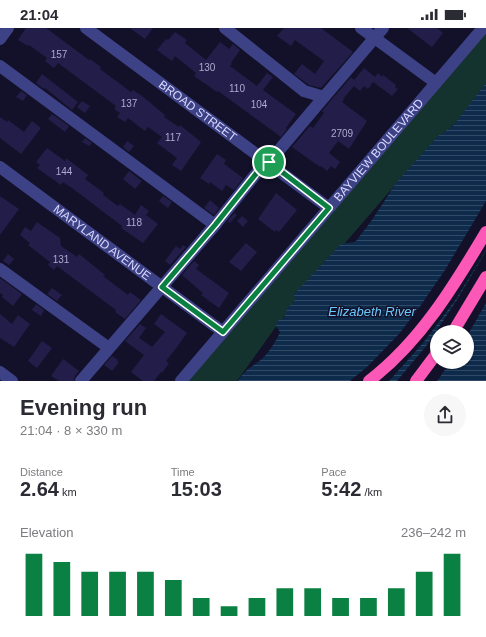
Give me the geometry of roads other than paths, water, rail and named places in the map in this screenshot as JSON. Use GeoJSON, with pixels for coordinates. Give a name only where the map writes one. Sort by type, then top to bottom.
{"type":"FeatureCollection","features":[{"type":"Feature","properties":{"kind":"highway"},"geometry":{"type":"LineString","coordinates":[[373,379],[408,344],[436,310],[486,232]]}},
{"type":"Feature","properties":{"kind":"highway"},"geometry":{"type":"LineString","coordinates":[[457,325],[486,278]]}},
{"type":"Feature","properties":{"kind":"highway"},"geometry":{"type":"LineString","coordinates":[[416,381],[430,362]]}},
{"type":"Feature","properties":{"kind":"street"},"geometry":{"type":"LineString","coordinates":[[0,39],[8,28]]}},
{"type":"Feature","properties":{"kind":"street","name":"BROAD STREET"},"geometry":{"type":"LineString","coordinates":[[86,28],[269,162],[329,208]]}},
{"type":"Feature","properties":{"kind":"street"},"geometry":{"type":"LineString","coordinates":[[225,28],[304,91],[324,97]]}},
{"type":"Feature","properties":{"kind":"street"},"geometry":{"type":"LineString","coordinates":[[361,28],[436,83]]}},
{"type":"Feature","properties":{"kind":"street"},"geometry":{"type":"LineString","coordinates":[[81,381],[215,225],[263,165],[269,162],[383,28]]}},
{"type":"Feature","properties":{"kind":"street","name":"BAYVIEW BOULEVARD"},"geometry":{"type":"LineString","coordinates":[[181,381],[483,28]]}},
{"type":"Feature","properties":{"kind":"street"},"geometry":{"type":"LineString","coordinates":[[0,66],[215,225]]}},
{"type":"Feature","properties":{"kind":"street","name":"MARYLAND AVENUE"},"geometry":{"type":"LineString","coordinates":[[0,168],[223,332]]}},
{"type":"Feature","properties":{"kind":"street"},"geometry":{"type":"LineString","coordinates":[[0,269],[109,348]]}},
{"type":"Feature","properties":{"kind":"street"},"geometry":{"type":"LineString","coordinates":[[0,372],[12,381]]}},
{"type":"Feature","properties":{"kind":"water","name":"Elizabeth River"},"geometry":{"type":"Polygon","coordinates":[[[486,83],[486,381],[238,381],[247,370],[263,358],[273,346],[280,332],[276,326],[277,321],[284,318],[287,309],[295,300],[294,294],[340,245],[356,241],[372,220],[396,183],[438,136],[452,127],[486,83]]]}}]}
